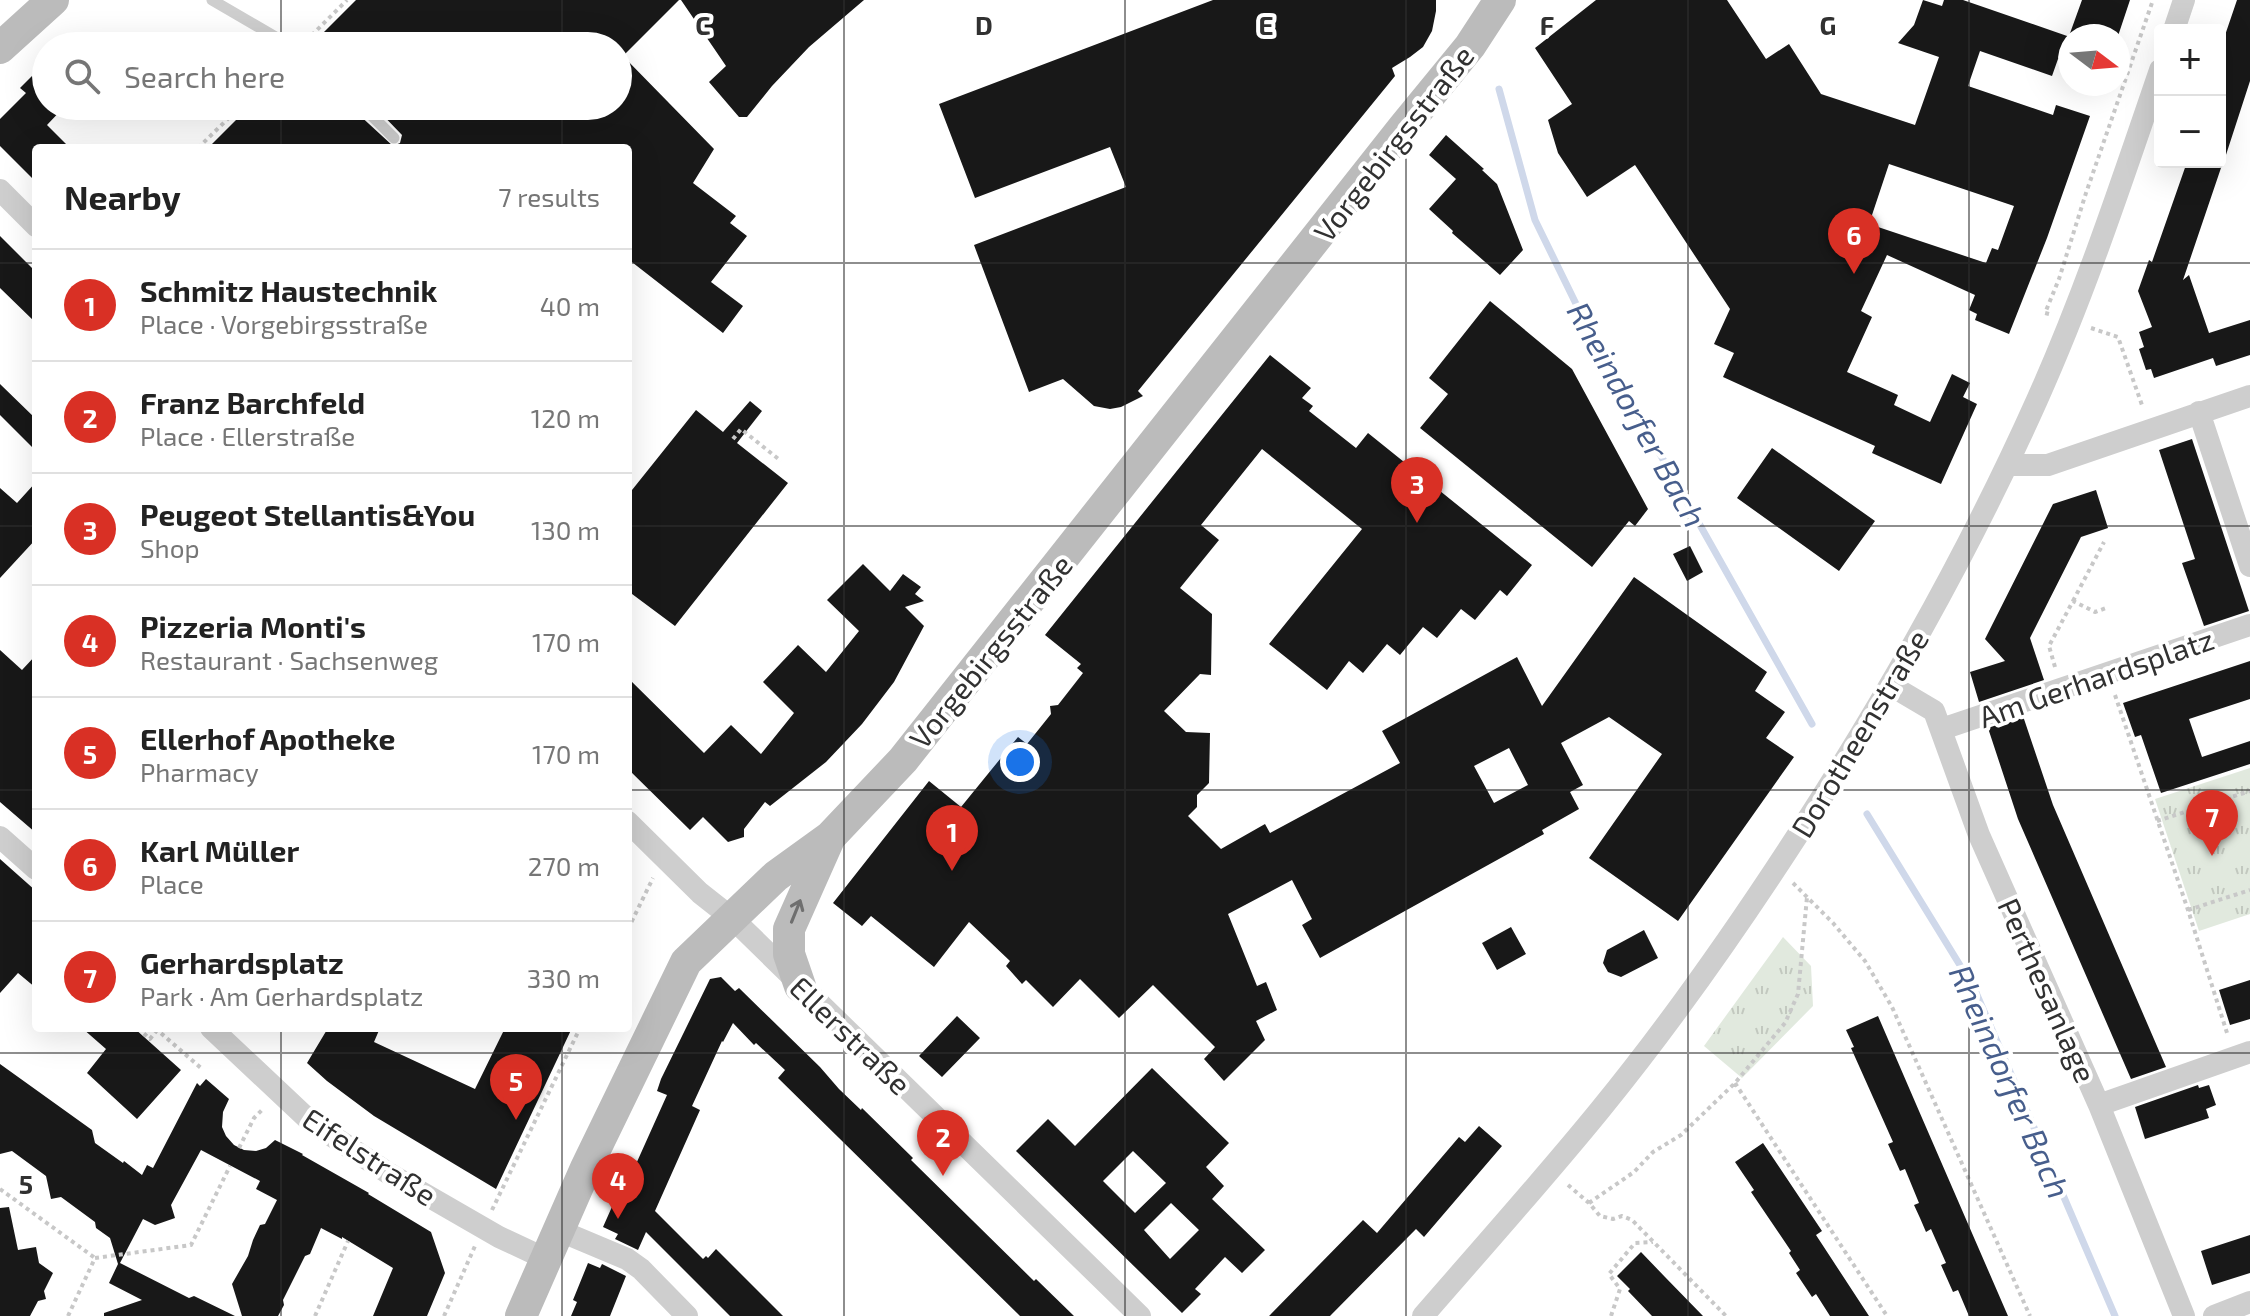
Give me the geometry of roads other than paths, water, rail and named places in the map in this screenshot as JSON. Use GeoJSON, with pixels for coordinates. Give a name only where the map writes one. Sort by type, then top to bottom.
{"type":"FeatureCollection","features":[{"type":"Feature","properties":{"kind":"street"},"geometry":{"type":"LineString","coordinates":[[0,48],[53,0]]}},
{"type":"Feature","properties":{"kind":"street","name":"Vorgebirgsstraße"},"geometry":{"type":"LineString","coordinates":[[521,1316],[619,1098],[686,962],[776,876],[830,837],[903,760],[1470,46],[1500,0]]}},
{"type":"Feature","properties":{"kind":"street"},"geometry":{"type":"LineString","coordinates":[[2176,24],[2184,0]]}},
{"type":"Feature","properties":{"kind":"street","name":"Dorotheenstraße"},"geometry":{"type":"LineString","coordinates":[[1423,1316],[1601,1109],[1666,1024],[1777,867],[1859,738],[1935,606],[2007,465],[2070,321],[2154,88]]}},
{"type":"Feature","properties":{"kind":"street"},"geometry":{"type":"LineString","coordinates":[[0,190],[32,222]]}},
{"type":"Feature","properties":{"kind":"street"},"geometry":{"type":"LineString","coordinates":[[2007,465],[2048,465],[2250,396]]}},
{"type":"Feature","properties":{"kind":"street"},"geometry":{"type":"LineString","coordinates":[[2199,412],[2250,566]]}},
{"type":"Feature","properties":{"kind":"street","name":"Am Gerhardsplatz"},"geometry":{"type":"LineString","coordinates":[[1942,729],[2250,625]]}},
{"type":"Feature","properties":{"kind":"street","name":"Perthesanlage"},"geometry":{"type":"LineString","coordinates":[[1890,685],[1934,711],[1979,835],[2099,1105],[2184,1316]]}},
{"type":"Feature","properties":{"kind":"street","name":"Ellerstraße"},"geometry":{"type":"LineString","coordinates":[[632,826],[700,893],[733,919],[1140,1316]]}},
{"type":"Feature","properties":{"kind":"street"},"geometry":{"type":"LineString","coordinates":[[0,837],[32,865]]}},
{"type":"Feature","properties":{"kind":"street"},"geometry":{"type":"LineString","coordinates":[[800,986],[789,954],[789,929],[830,837]]}},
{"type":"Feature","properties":{"kind":"street","name":"Eifelstraße"},"geometry":{"type":"LineString","coordinates":[[215,1032],[311,1122],[388,1173],[483,1228],[627,1259],[687,1316]]}},
{"type":"Feature","properties":{"kind":"street"},"geometry":{"type":"LineString","coordinates":[[2099,1105],[2242,1055]]}},
{"type":"Feature","properties":{"kind":"street"},"geometry":{"type":"LineString","coordinates":[[2214,1316],[2250,1302]]}},
{"type":"Feature","properties":{"kind":"lane"},"geometry":{"type":"LineString","coordinates":[[212,0],[267,32]]}},
{"type":"Feature","properties":{"kind":"lane"},"geometry":{"type":"LineString","coordinates":[[376,120],[394,138]]}},
{"type":"Feature","properties":{"kind":"waterway","name":"Rheindorfer Bach"},"geometry":{"type":"LineString","coordinates":[[1499,89],[1535,220],[1580,312],[1812,724]]}},
{"type":"Feature","properties":{"kind":"waterway","name":"Rheindorfer Bach"},"geometry":{"type":"LineString","coordinates":[[1867,814],[1974,988],[2115,1316]]}},
{"type":"Feature","properties":{"kind":"place","name":"Karl Müller"},"geometry":{"type":"Point","coordinates":[1854,274]}},
{"type":"Feature","properties":{"kind":"place","name":"Peugeot Stellantis&You"},"geometry":{"type":"Point","coordinates":[1417,523]}},
{"type":"Feature","properties":{"kind":"place","name":"Gerhardsplatz"},"geometry":{"type":"Point","coordinates":[2212,856]}},
{"type":"Feature","properties":{"kind":"place","name":"Schmitz Haustechnik"},"geometry":{"type":"Point","coordinates":[952,871]}},
{"type":"Feature","properties":{"kind":"place","name":"Ellerhof Apotheke"},"geometry":{"type":"Point","coordinates":[516,1120]}},
{"type":"Feature","properties":{"kind":"place","name":"Franz Barchfeld"},"geometry":{"type":"Point","coordinates":[943,1176]}},
{"type":"Feature","properties":{"kind":"place","name":"Pizzeria Monti's"},"geometry":{"type":"Point","coordinates":[618,1219]}}]}
